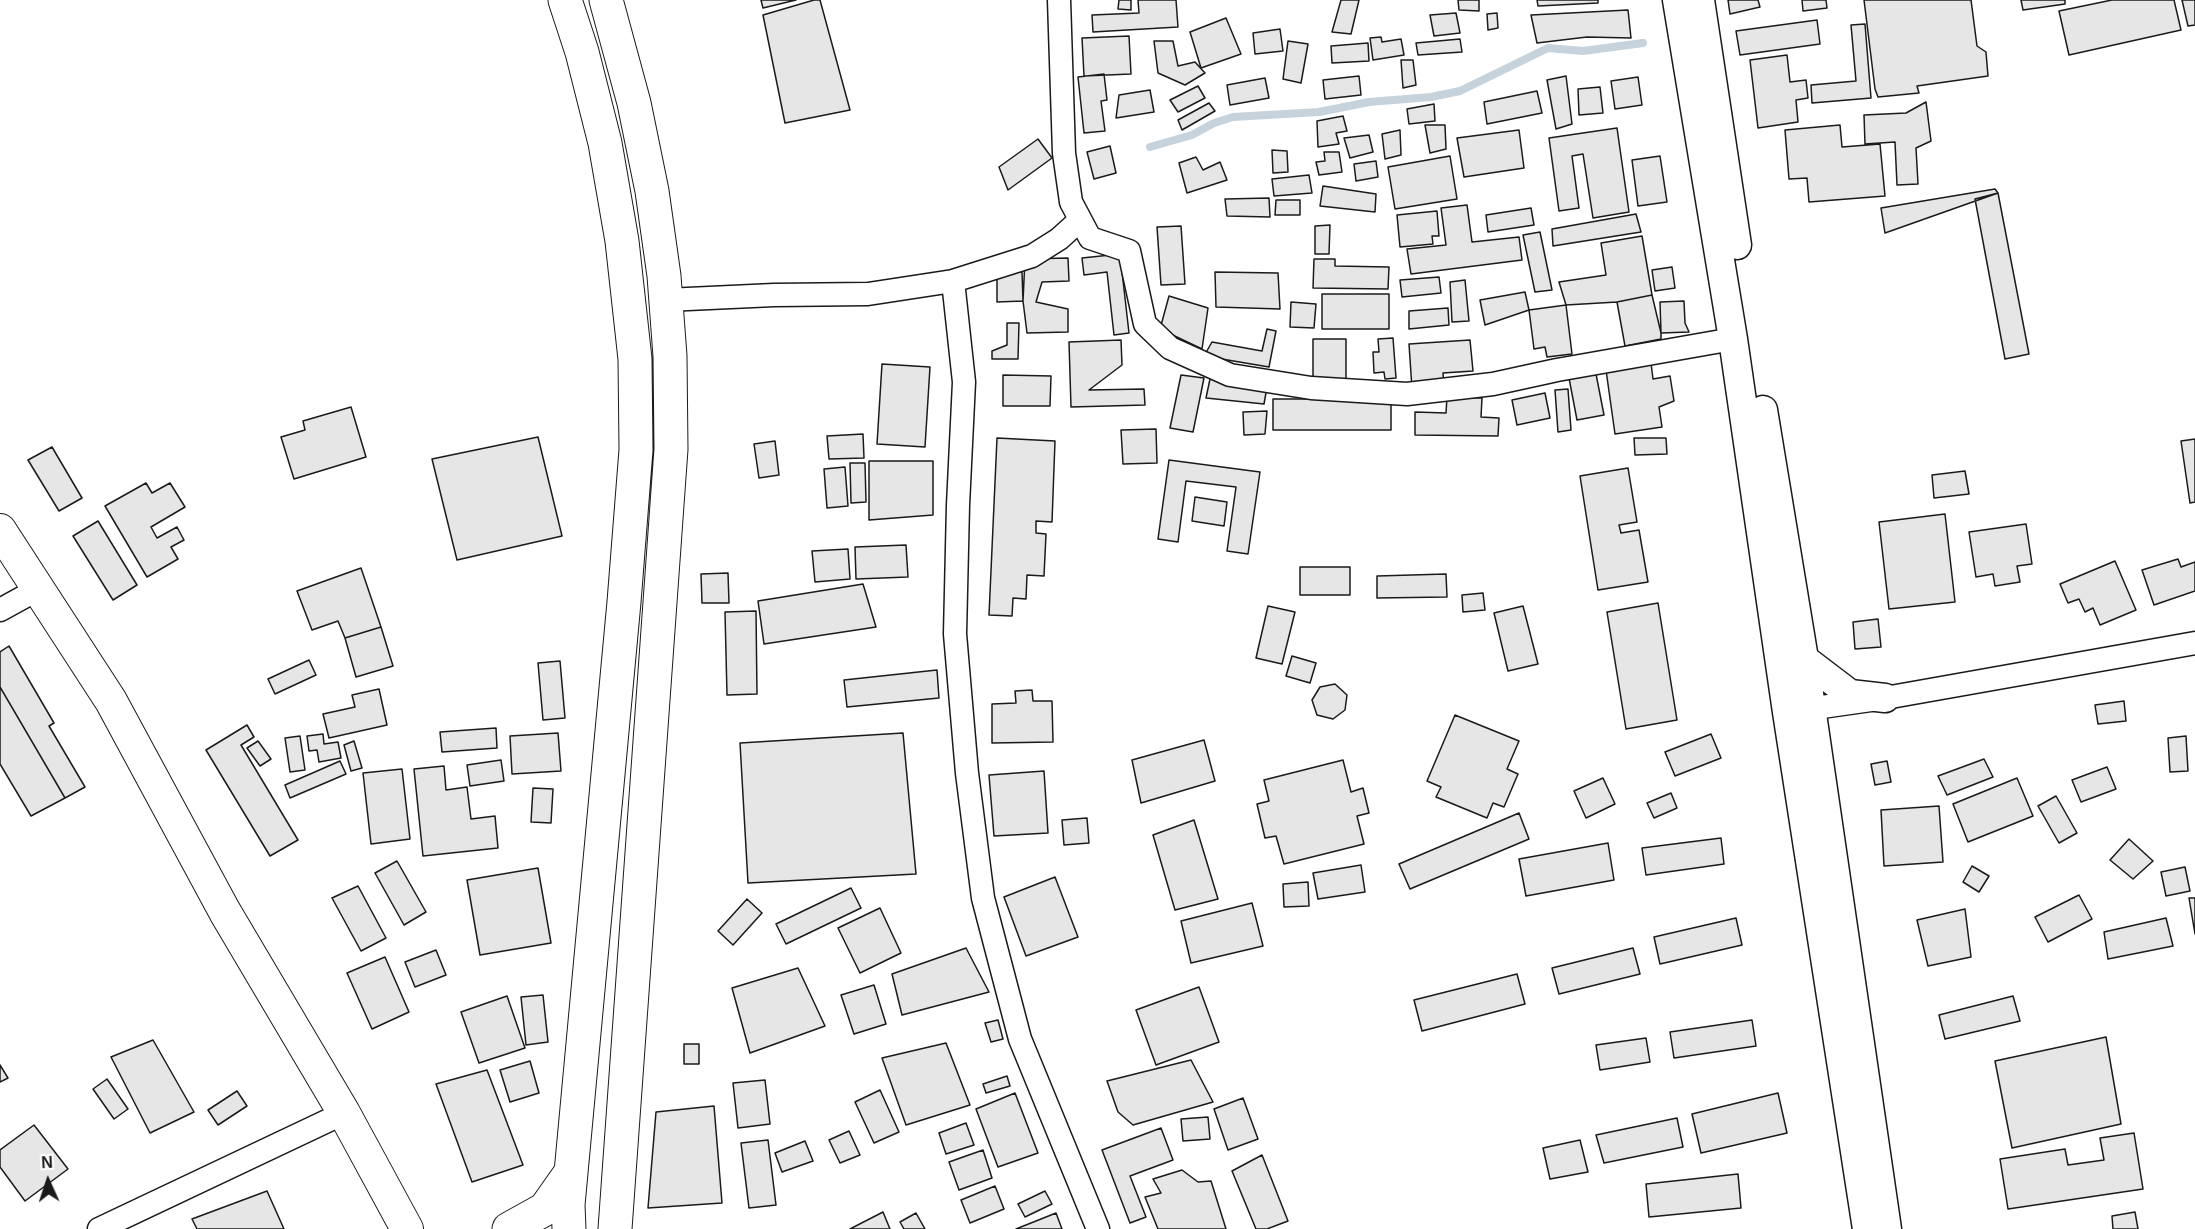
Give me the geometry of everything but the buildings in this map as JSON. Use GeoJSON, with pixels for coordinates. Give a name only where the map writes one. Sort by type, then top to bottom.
{"type":"FeatureCollection","features":[{"type":"Feature","properties":{"kind":"main road"},"geometry":{"type":"LineString","coordinates":[[565,0],[582,52],[604,143],[622,240],[635,359],[636,438],[624,602],[568,1205],[569,1229]]}},
{"type":"Feature","properties":{"kind":"main road"},"geometry":{"type":"LineString","coordinates":[[606,0],[634,103],[652,191],[666,300],[670,356],[671,449],[615,1229]]}},
{"type":"Feature","properties":{"kind":"main road"},"geometry":{"type":"LineString","coordinates":[[0,530],[111,701],[225,912],[344,1113],[407,1229]]}},
{"type":"Feature","properties":{"kind":"main road"},"geometry":{"type":"LineString","coordinates":[[509,1229],[545,1209],[571,1172]]}},
{"type":"Feature","properties":{"kind":"street"},"geometry":{"type":"LineString","coordinates":[[1059,0],[1064,153],[1071,202],[1090,238],[1129,251],[1145,324],[1170,348],[1230,375],[1311,388],[1407,394],[1493,384],[1557,370],[1733,339]]}},
{"type":"Feature","properties":{"kind":"street"},"geometry":{"type":"LineString","coordinates":[[1677,0],[1733,339],[1887,1229]]}},
{"type":"Feature","properties":{"kind":"street"},"geometry":{"type":"LineString","coordinates":[[1700,0],[1753,351],[1804,659],[1799,711],[1867,1229]]}},
{"type":"Feature","properties":{"kind":"street"},"geometry":{"type":"LineString","coordinates":[[666,300],[868,294],[953,281],[1032,256],[1059,239],[1080,220]]}},
{"type":"Feature","properties":{"kind":"street"},"geometry":{"type":"LineString","coordinates":[[953,281],[964,382],[955,634],[967,772],[983,898],[1020,1039],[1098,1229]]}},
{"type":"Feature","properties":{"kind":"street"},"geometry":{"type":"LineString","coordinates":[[0,610],[39,588]]}},
{"type":"Feature","properties":{"kind":"street"},"geometry":{"type":"LineString","coordinates":[[1799,711],[2195,643]]}},
{"type":"Feature","properties":{"kind":"street"},"geometry":{"type":"LineString","coordinates":[[1804,659],[1850,694],[1885,698]]}},
{"type":"Feature","properties":{"kind":"street"},"geometry":{"type":"LineString","coordinates":[[99,1229],[344,1113]]}},
{"type":"Feature","properties":{"kind":"waterway"},"geometry":{"type":"LineString","coordinates":[[1150,147],[1192,135],[1214,123],[1233,117],[1319,112],[1369,102],[1431,97],[1460,91],[1548,48],[1583,51],[1643,43]]}}]}
